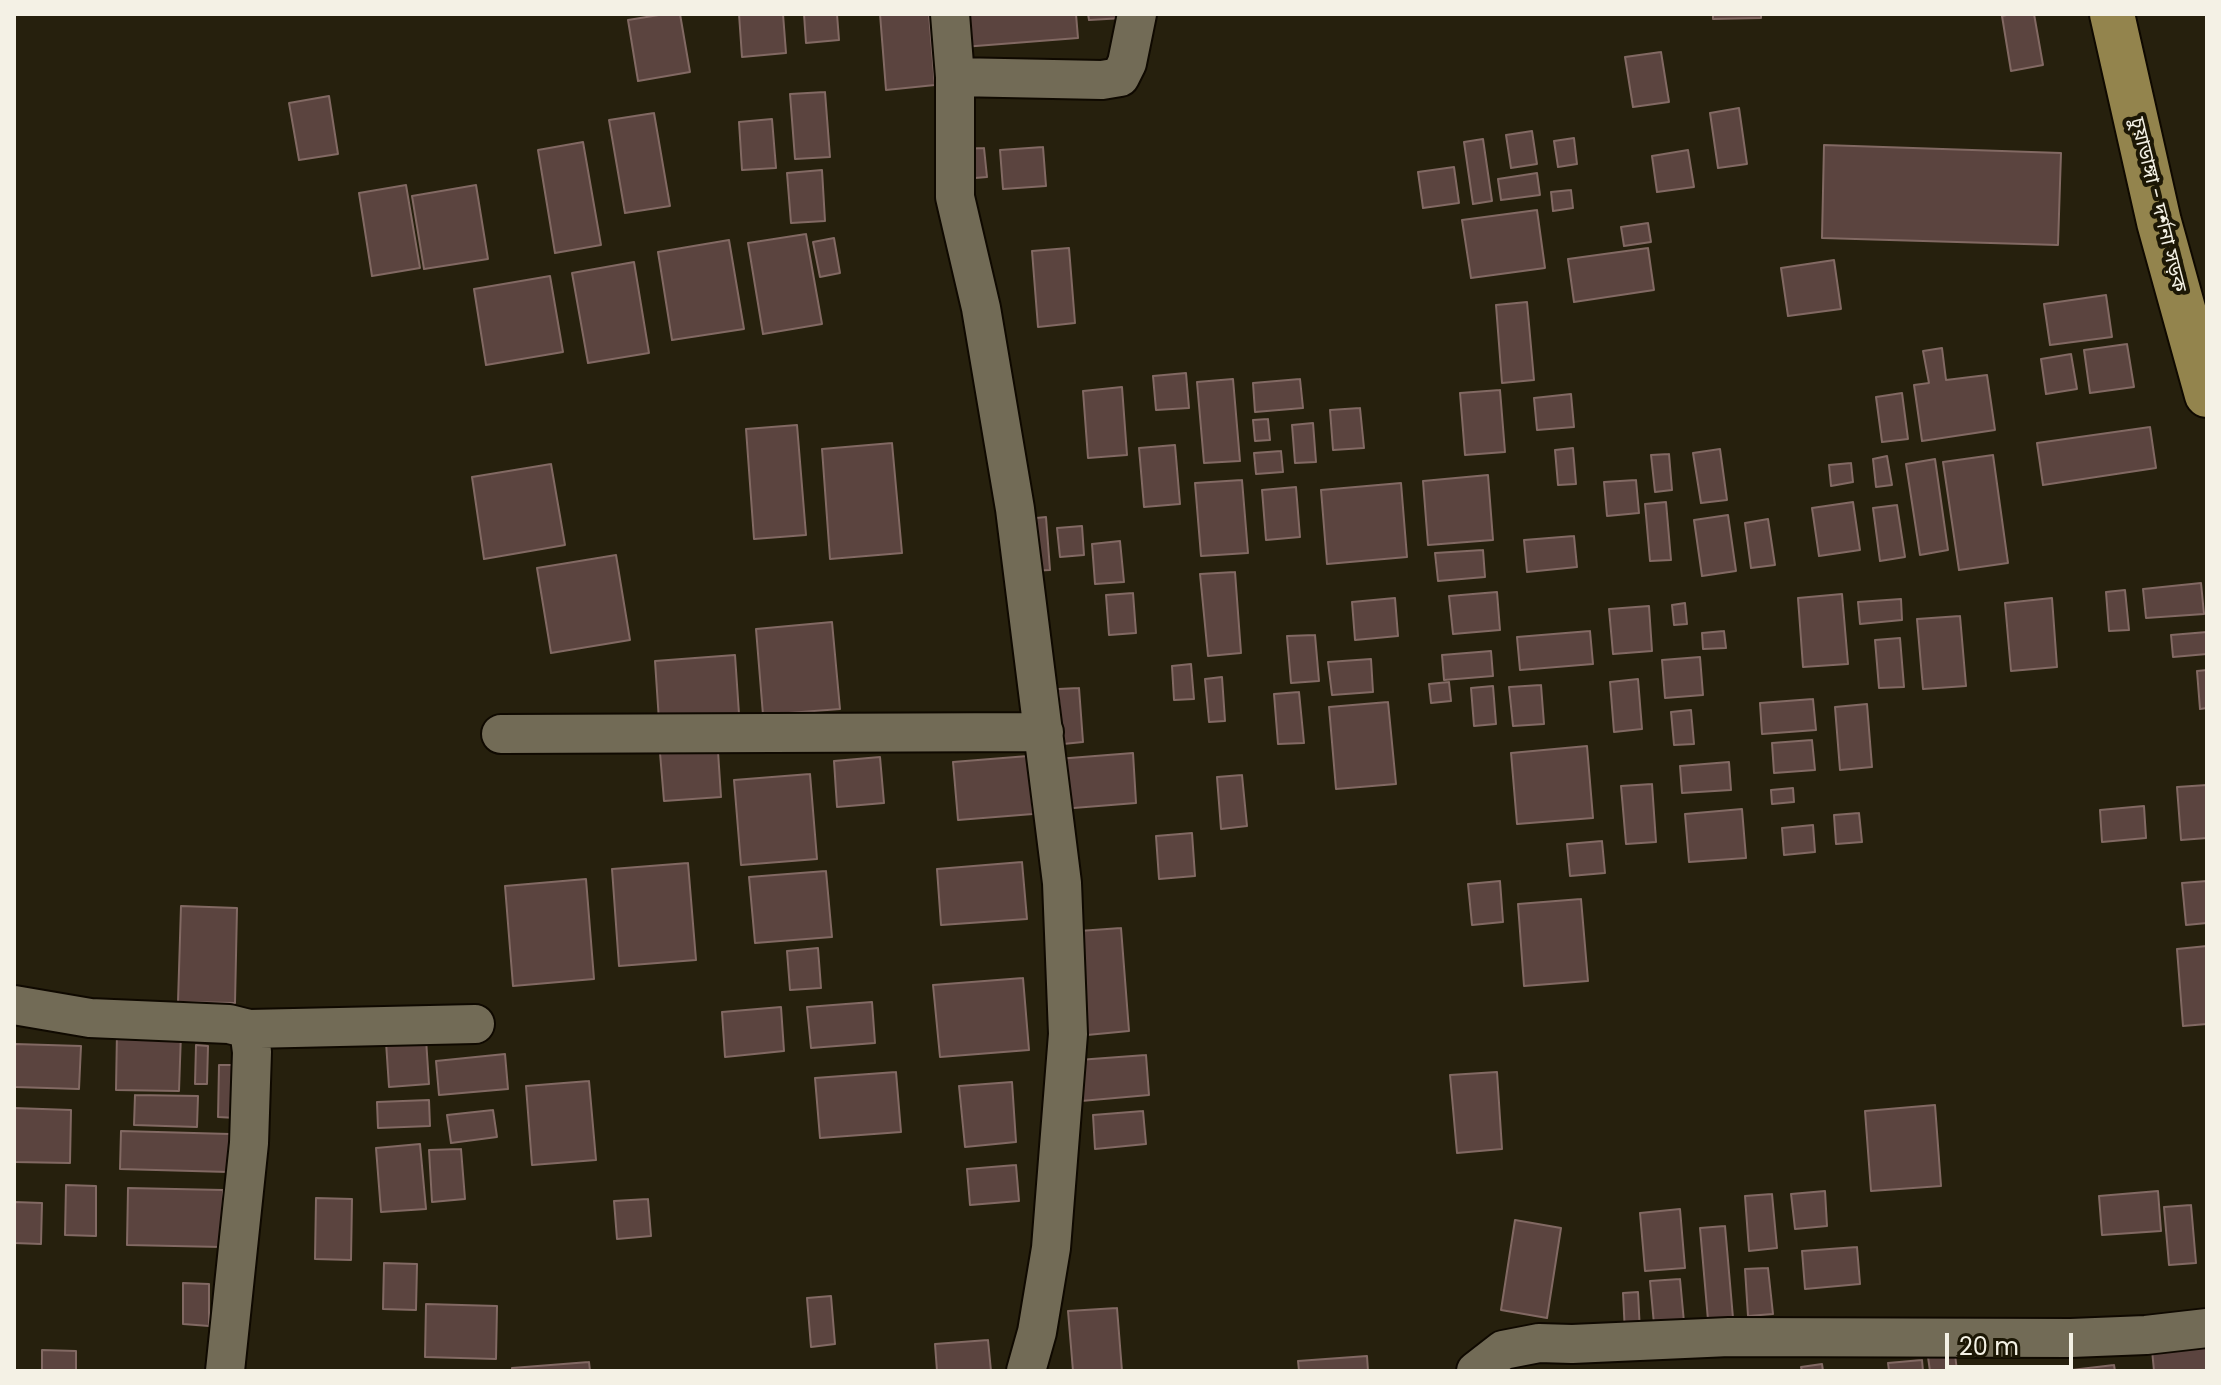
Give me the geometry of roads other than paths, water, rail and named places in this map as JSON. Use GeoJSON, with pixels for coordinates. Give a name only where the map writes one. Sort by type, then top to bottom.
{"type":"FeatureCollection","features":[{"type":"Feature","properties":{"kind":"main road","name":"চুয়াডাঙ্গা - দর্শনা সড়ক"},"geometry":{"type":"LineString","coordinates":[[2112,14],[2159,222],[2205,385]]}},
{"type":"Feature","properties":{"kind":"street"},"geometry":{"type":"LineString","coordinates":[[950,14],[955,77],[955,197],[981,308],[1015,509],[1062,883],[1068,1034],[1051,1248],[1037,1332],[1026,1371]]}},
{"type":"Feature","properties":{"kind":"street"},"geometry":{"type":"LineString","coordinates":[[955,77],[1102,80],[1120,77],[1127,63],[1137,14]]}},
{"type":"Feature","properties":{"kind":"street"},"geometry":{"type":"LineString","coordinates":[[501,734],[1044,732]]}},
{"type":"Feature","properties":{"kind":"street"},"geometry":{"type":"LineString","coordinates":[[14,1005],[90,1018],[229,1024],[249,1029],[475,1024]]}},
{"type":"Feature","properties":{"kind":"street"},"geometry":{"type":"LineString","coordinates":[[225,1371],[249,1143],[252,1052],[249,1029]]}},
{"type":"Feature","properties":{"kind":"street"},"geometry":{"type":"LineString","coordinates":[[1476,1371],[1503,1350],[1539,1357],[1572,1344],[1729,1337],[2071,1338],[2146,1335],[2207,1328]]}}]}
